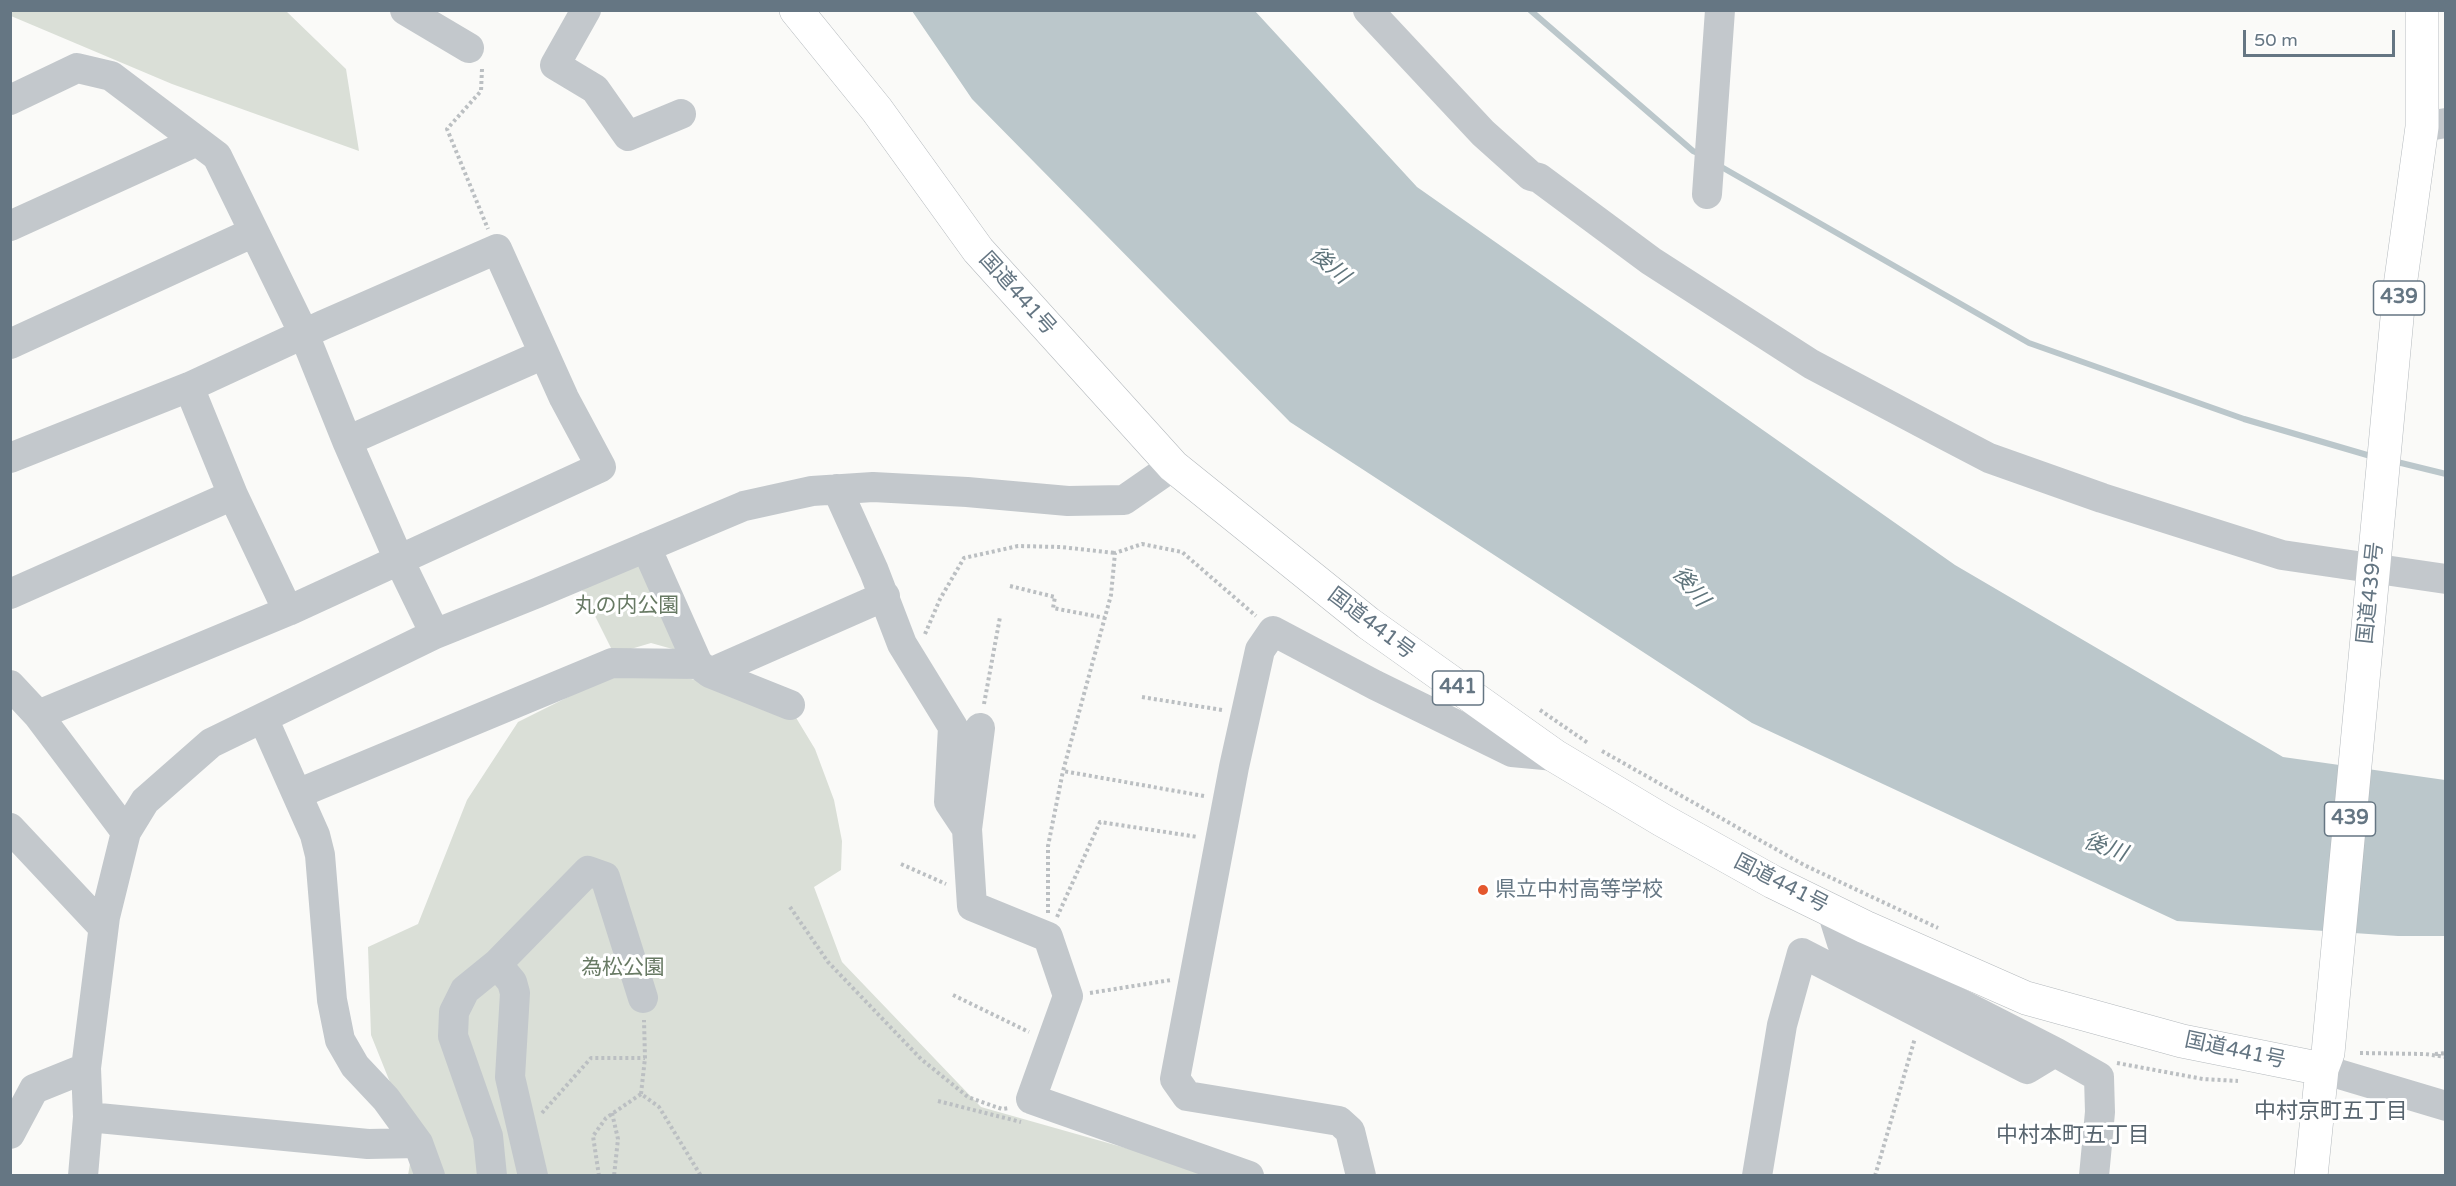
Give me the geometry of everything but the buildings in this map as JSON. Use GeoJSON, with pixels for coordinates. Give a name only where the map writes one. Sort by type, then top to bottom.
{"type":"FeatureCollection","features":[{"type":"Feature","properties":{"kind":"highway","name":"国道441号"},"geometry":{"type":"LineString","coordinates":[[796,10],[877,110],[978,250],[1173,466],[1368,623],[1555,756],[1662,820],[1773,882],[2026,998],[2182,1041],[2325,1061]]}},
{"type":"Feature","properties":{"kind":"highway","name":"国道439号"},"geometry":{"type":"LineString","coordinates":[[2310,1176],[2325,1061],[2400,286],[2434,125],[2422,10]]}},
{"type":"Feature","properties":{"kind":"street"},"geometry":{"type":"LineString","coordinates":[[405,10],[469,48]]}},
{"type":"Feature","properties":{"kind":"street"},"geometry":{"type":"LineString","coordinates":[[586,10],[555,65],[595,89],[628,136],[681,114]]}},
{"type":"Feature","properties":{"kind":"street"},"geometry":{"type":"LineString","coordinates":[[1368,10],[1483,133],[1531,176],[1539,178],[1651,261],[1811,364],[1989,458],[2102,498],[2282,555],[2373,577],[2445,579]]}},
{"type":"Feature","properties":{"kind":"street"},"geometry":{"type":"LineString","coordinates":[[1707,194],[1720,10]]}},
{"type":"Feature","properties":{"kind":"street"},"geometry":{"type":"LineString","coordinates":[[10,100],[77,68],[111,76],[218,156],[304,334],[347,441],[399,560],[435,634]]}},
{"type":"Feature","properties":{"kind":"street"},"geometry":{"type":"LineString","coordinates":[[10,226],[197,141]]}},
{"type":"Feature","properties":{"kind":"street"},"geometry":{"type":"LineString","coordinates":[[10,344],[254,232]]}},
{"type":"Feature","properties":{"kind":"street"},"geometry":{"type":"LineString","coordinates":[[10,458],[189,387],[496,249],[564,398],[601,467],[288,611],[38,715]]}},
{"type":"Feature","properties":{"kind":"street"},"geometry":{"type":"LineString","coordinates":[[347,441],[544,354]]}},
{"type":"Feature","properties":{"kind":"street"},"geometry":{"type":"LineString","coordinates":[[189,387],[233,495],[288,611]]}},
{"type":"Feature","properties":{"kind":"street"},"geometry":{"type":"LineString","coordinates":[[83,1176],[88,1117],[86,1068],[104,927],[126,832],[145,801],[211,743],[435,634],[744,506],[812,491],[873,487],[1068,501],[1124,500],[1173,466]]}},
{"type":"Feature","properties":{"kind":"street"},"geometry":{"type":"LineString","coordinates":[[837,489],[885,596],[902,645],[953,727],[949,802],[967,829]]}},
{"type":"Feature","properties":{"kind":"street"},"geometry":{"type":"LineString","coordinates":[[10,594],[233,495]]}},
{"type":"Feature","properties":{"kind":"street"},"geometry":{"type":"LineString","coordinates":[[646,547],[704,669]]}},
{"type":"Feature","properties":{"kind":"street"},"geometry":{"type":"LineString","coordinates":[[704,669],[885,596]]}},
{"type":"Feature","properties":{"kind":"street"},"geometry":{"type":"LineString","coordinates":[[1361,1176],[1350,1131],[1339,1121],[1187,1095],[1175,1079],[1220,840],[1260,650],[1273,630],[1375,685],[1512,752],[1555,756]]}},
{"type":"Feature","properties":{"kind":"street"},"geometry":{"type":"LineString","coordinates":[[297,794],[612,663],[704,669],[790,705]]}},
{"type":"Feature","properties":{"kind":"street"},"geometry":{"type":"LineString","coordinates":[[10,685],[38,715],[126,832]]}},
{"type":"Feature","properties":{"kind":"street"},"geometry":{"type":"LineString","coordinates":[[263,718],[315,835],[320,855],[332,1000],[340,1040],[355,1066],[386,1099],[418,1143],[430,1176]]}},
{"type":"Feature","properties":{"kind":"street"},"geometry":{"type":"LineString","coordinates":[[980,728],[967,829],[972,906],[1048,937],[1068,996],[1031,1099],[1249,1176]]}},
{"type":"Feature","properties":{"kind":"street"},"geometry":{"type":"LineString","coordinates":[[10,828],[104,927]]}},
{"type":"Feature","properties":{"kind":"street"},"geometry":{"type":"LineString","coordinates":[[492,1176],[488,1136],[453,1036],[454,1012],[465,990],[497,964],[588,871],[605,877],[643,998]]}},
{"type":"Feature","properties":{"kind":"street"},"geometry":{"type":"LineString","coordinates":[[1832,911],[1842,943],[2055,1052],[2099,1077],[2100,1112],[2094,1176]]}},
{"type":"Feature","properties":{"kind":"street"},"geometry":{"type":"LineString","coordinates":[[1757,1176],[1782,1025],[1802,953],[2027,1069],[2055,1052]]}},
{"type":"Feature","properties":{"kind":"street"},"geometry":{"type":"LineString","coordinates":[[497,964],[512,982],[515,993],[510,1077],[533,1176]]}},
{"type":"Feature","properties":{"kind":"street"},"geometry":{"type":"LineString","coordinates":[[2325,1061],[2445,1107]]}},
{"type":"Feature","properties":{"kind":"street"},"geometry":{"type":"LineString","coordinates":[[10,1134],[34,1089],[86,1068]]}},
{"type":"Feature","properties":{"kind":"street"},"geometry":{"type":"LineString","coordinates":[[88,1117],[368,1144],[418,1143]]}},
{"type":"Feature","properties":{"kind":"path"},"geometry":{"type":"LineString","coordinates":[[469,48],[482,64],[481,92],[447,129],[496,249]]}},
{"type":"Feature","properties":{"kind":"path"},"geometry":{"type":"LineString","coordinates":[[925,634],[940,599],[964,558],[1017,546],[1061,547],[1114,553],[1142,544],[1182,552],[1273,630]]}},
{"type":"Feature","properties":{"kind":"path"},"geometry":{"type":"LineString","coordinates":[[1048,937],[1048,846],[1063,771],[1111,595],[1114,553]]}},
{"type":"Feature","properties":{"kind":"path"},"geometry":{"type":"LineString","coordinates":[[1010,586],[1055,597],[1053,608],[1105,618]]}},
{"type":"Feature","properties":{"kind":"path"},"geometry":{"type":"LineString","coordinates":[[980,728],[1000,617]]}},
{"type":"Feature","properties":{"kind":"path"},"geometry":{"type":"LineString","coordinates":[[1142,697],[1247,714]]}},
{"type":"Feature","properties":{"kind":"path"},"geometry":{"type":"LineString","coordinates":[[1532,705],[1592,745]]}},
{"type":"Feature","properties":{"kind":"path"},"geometry":{"type":"LineString","coordinates":[[1602,751],[1804,865],[1942,930]]}},
{"type":"Feature","properties":{"kind":"path"},"geometry":{"type":"LineString","coordinates":[[1063,771],[1228,800]]}},
{"type":"Feature","properties":{"kind":"path"},"geometry":{"type":"LineString","coordinates":[[1048,937],[1100,822],[1220,840]]}},
{"type":"Feature","properties":{"kind":"path"},"geometry":{"type":"LineString","coordinates":[[901,864],[971,895]]}},
{"type":"Feature","properties":{"kind":"path"},"geometry":{"type":"LineString","coordinates":[[790,907],[828,962],[921,1059],[968,1097],[1002,1109],[1019,1107],[1031,1099]]}},
{"type":"Feature","properties":{"kind":"path"},"geometry":{"type":"LineString","coordinates":[[1068,996],[1195,976]]}},
{"type":"Feature","properties":{"kind":"path"},"geometry":{"type":"LineString","coordinates":[[953,995],[1051,1043]]}},
{"type":"Feature","properties":{"kind":"path"},"geometry":{"type":"LineString","coordinates":[[641,1094],[645,1058],[643,998]]}},
{"type":"Feature","properties":{"kind":"path"},"geometry":{"type":"LineString","coordinates":[[1875,1176],[1922,1014]]}},
{"type":"Feature","properties":{"kind":"path"},"geometry":{"type":"LineString","coordinates":[[2325,1061],[2425,1054],[2445,1055]]}},
{"type":"Feature","properties":{"kind":"path"},"geometry":{"type":"LineString","coordinates":[[524,1134],[591,1058],[645,1058]]}},
{"type":"Feature","properties":{"kind":"path"},"geometry":{"type":"LineString","coordinates":[[2099,1077],[2107,1061],[2203,1079],[2247,1081]]}},
{"type":"Feature","properties":{"kind":"path"},"geometry":{"type":"LineString","coordinates":[[599,1176],[594,1156],[593,1136],[606,1118],[641,1094]]}},
{"type":"Feature","properties":{"kind":"path"},"geometry":{"type":"LineString","coordinates":[[641,1094],[659,1107],[701,1176]]}},
{"type":"Feature","properties":{"kind":"path"},"geometry":{"type":"LineString","coordinates":[[612,1113],[618,1139],[614,1176]]}},
{"type":"Feature","properties":{"kind":"green space"},"geometry":{"type":"Polygon","coordinates":[[[10,11],[286,11],[346,69],[359,151],[172,84],[11,16],[10,11]]]}},
{"type":"Feature","properties":{"kind":"green space","name":"丸の内公園"},"geometry":{"type":"Polygon","coordinates":[[[643,561],[676,650],[651,643],[614,654],[582,590],[643,561]]]}},
{"type":"Feature","properties":{"kind":"green space","name":"為松公園"},"geometry":{"type":"Polygon","coordinates":[[[650,670],[714,684],[795,716],[815,749],[834,800],[842,841],[841,870],[814,887],[842,962],[981,1107],[1221,1175],[408,1175],[414,1142],[371,1035],[368,947],[418,924],[467,800],[518,722],[616,673],[650,670]]]}},
{"type":"Feature","properties":{"kind":"water","name":"後川"},"geometry":{"type":"Polygon","coordinates":[[[912,11],[1255,11],[1417,187],[1955,565],[2283,757],[2445,780],[2445,936],[2398,936],[2177,921],[1752,723],[1290,422],[972,99],[912,11]]]}},
{"type":"Feature","properties":{"kind":"waterway"},"geometry":{"type":"LineString","coordinates":[[1530,10],[1693,151],[1702,155]]}},
{"type":"Feature","properties":{"kind":"waterway"},"geometry":{"type":"LineString","coordinates":[[1718,165],[2029,343],[2244,419],[2374,457]]}},
{"type":"Feature","properties":{"kind":"waterway"},"geometry":{"type":"LineString","coordinates":[[2393,461],[2446,474]]}},
{"type":"Feature","properties":{"kind":"place","name":"県立中村高等学校"},"geometry":{"type":"Point","coordinates":[1483,890]}},
{"type":"Feature","properties":{"kind":"district","name":"中村京町五丁目"},"geometry":{"type":"Point","coordinates":[2331,1112]}},
{"type":"Feature","properties":{"kind":"district","name":"中村本町五丁目"},"geometry":{"type":"Point","coordinates":[2073,1136]}}]}
